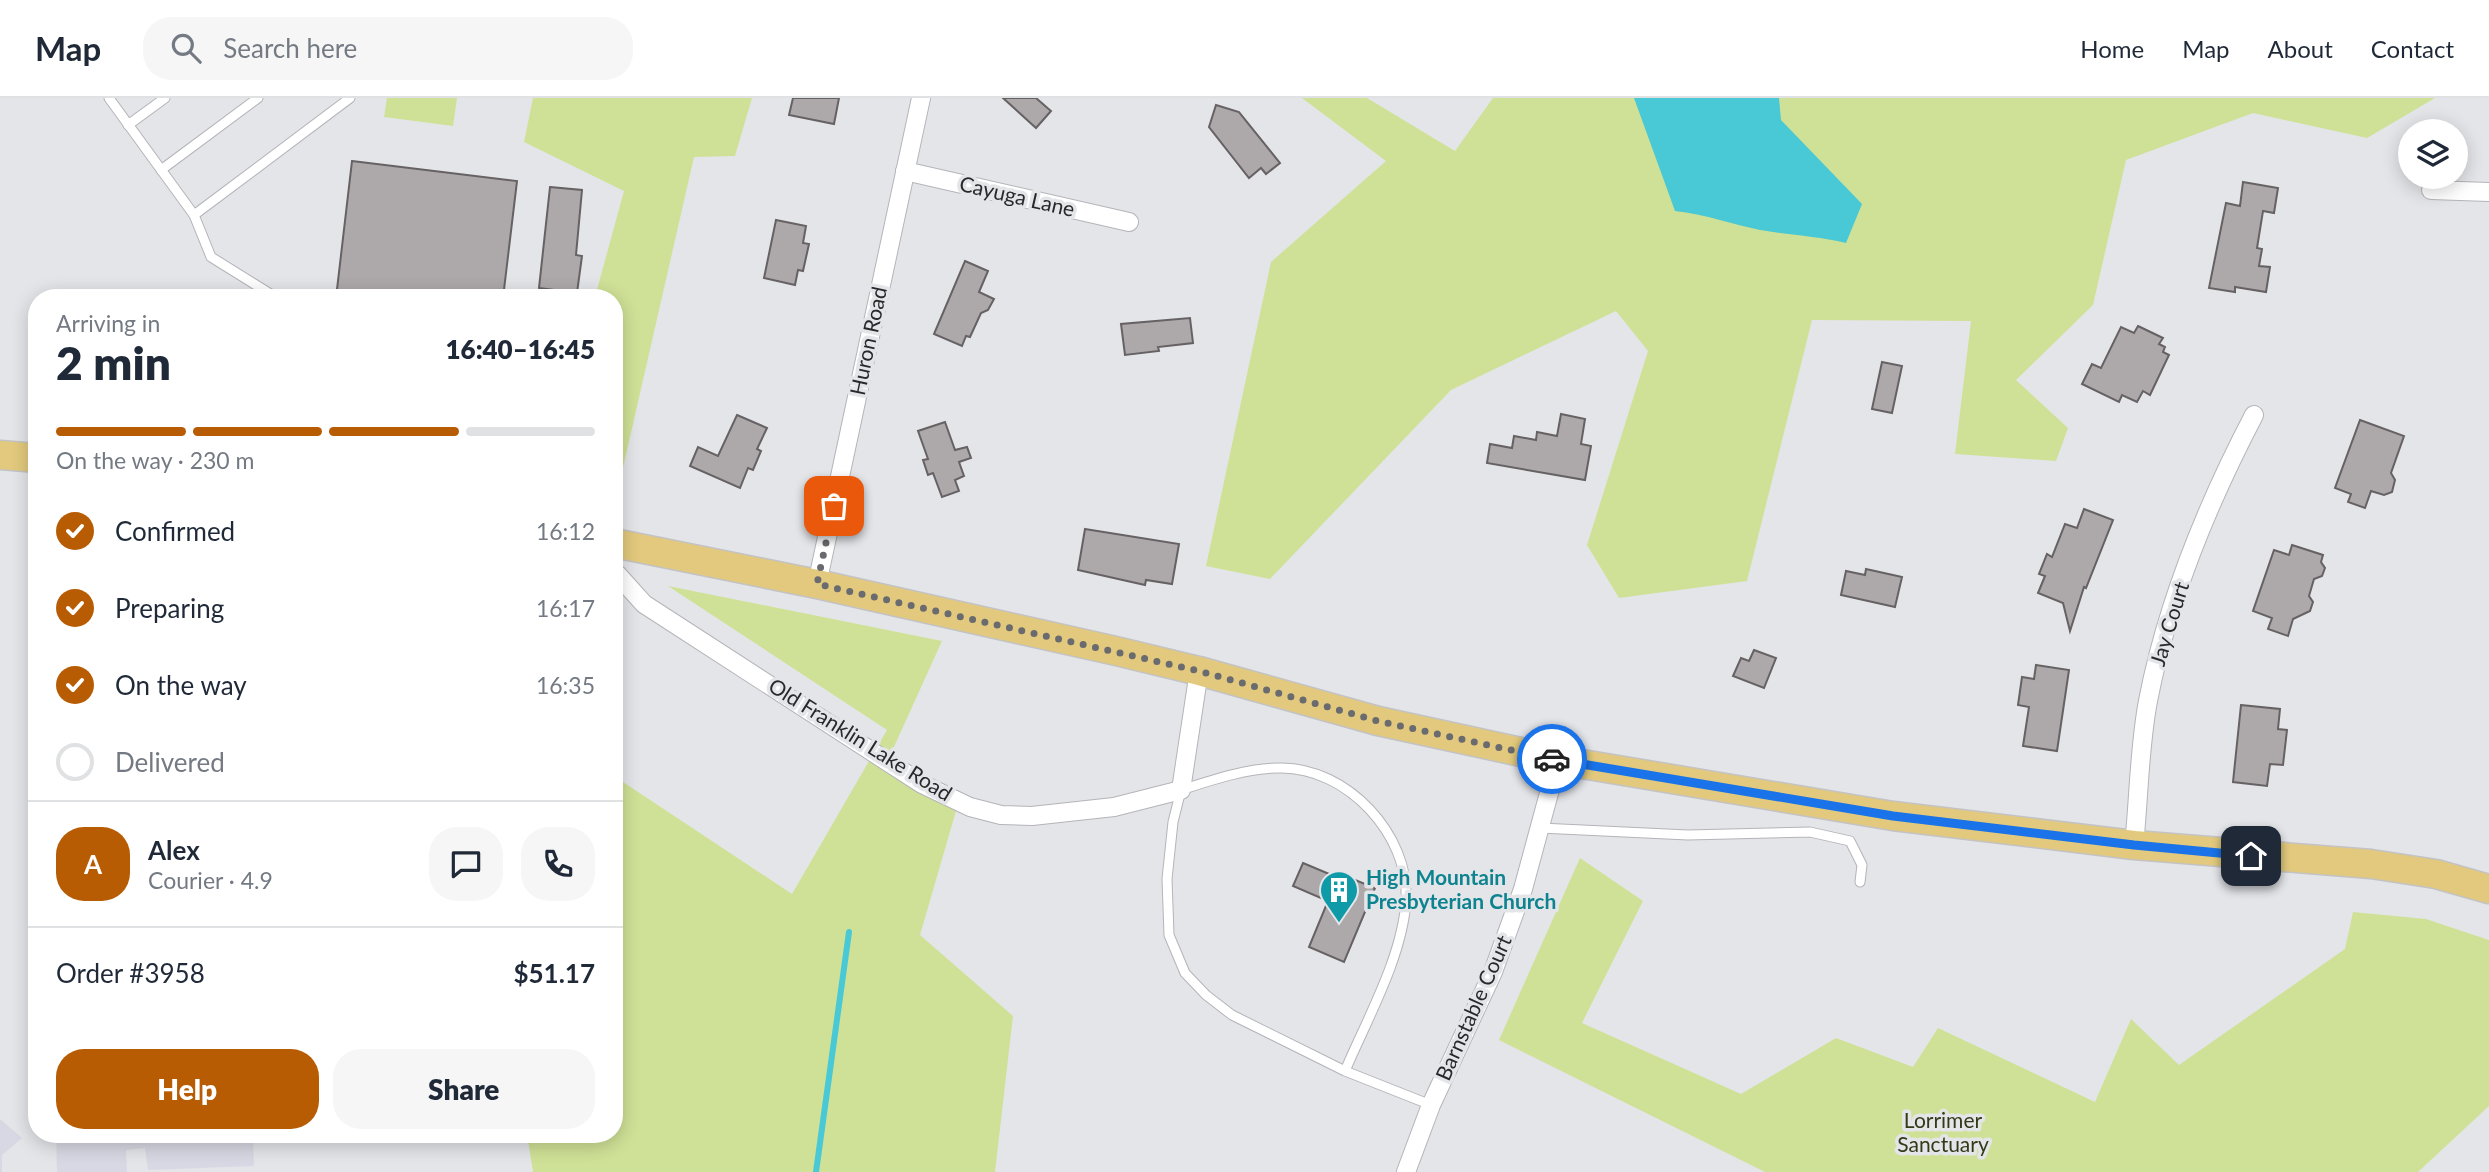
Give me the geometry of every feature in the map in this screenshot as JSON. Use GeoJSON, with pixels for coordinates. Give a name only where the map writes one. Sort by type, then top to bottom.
{"type":"FeatureCollection","features":[{"type":"Feature","properties":{"kind":"main road"},"geometry":{"type":"LineString","coordinates":[[0,455],[28,457]]}},
{"type":"Feature","properties":{"kind":"main road"},"geometry":{"type":"LineString","coordinates":[[625,545],[817,584],[1199,671],[1378,721],[1558,761],[1893,816],[2134,845],[2371,864],[2443,876],[2489,889]]}},
{"type":"Feature","properties":{"kind":"street","name":"Huron Road"},"geometry":{"type":"LineString","coordinates":[[817,584],[921,98]]}},
{"type":"Feature","properties":{"kind":"street","name":"Cayuga Lane"},"geometry":{"type":"LineString","coordinates":[[905,171],[1129,222]]}},
{"type":"Feature","properties":{"kind":"street"},"geometry":{"type":"LineString","coordinates":[[2431,190],[2489,192]]}},
{"type":"Feature","properties":{"kind":"street","name":"Jay Court"},"geometry":{"type":"LineString","coordinates":[[2134,845],[2147,704],[2165,627],[2221,478],[2254,415]]}},
{"type":"Feature","properties":{"kind":"street","name":"Old Franklin Lake Road"},"geometry":{"type":"LineString","coordinates":[[623,584],[644,604],[922,783],[970,807],[1001,815],[1032,816],[1114,807],[1181,790]]}},
{"type":"Feature","properties":{"kind":"street"},"geometry":{"type":"LineString","coordinates":[[1181,790],[1199,671]]}},
{"type":"Feature","properties":{"kind":"street","name":"Barnstable Court"},"geometry":{"type":"LineString","coordinates":[[1406,1172],[1431,1105],[1493,972],[1523,889],[1558,761]]}},
{"type":"Feature","properties":{"kind":"lane"},"geometry":{"type":"LineString","coordinates":[[108,98],[194,215],[211,257],[262,289]]}},
{"type":"Feature","properties":{"kind":"lane"},"geometry":{"type":"LineString","coordinates":[[128,125],[165,98]]}},
{"type":"Feature","properties":{"kind":"lane"},"geometry":{"type":"LineString","coordinates":[[161,170],[258,98]]}},
{"type":"Feature","properties":{"kind":"lane"},"geometry":{"type":"LineString","coordinates":[[194,215],[350,98]]}},
{"type":"Feature","properties":{"kind":"lane"},"geometry":{"type":"LineString","coordinates":[[1345,1071],[1393,960],[1406,901],[1402,860],[1389,835],[1363,802],[1339,784],[1310,772],[1281,767],[1255,770],[1181,790],[1173,822],[1167,879],[1169,935],[1185,973],[1206,995],[1232,1015],[1345,1071],[1431,1105]]}},
{"type":"Feature","properties":{"kind":"lane"},"geometry":{"type":"LineString","coordinates":[[1540,828],[1688,835],[1810,832],[1850,841],[1862,865],[1860,882]]}},
{"type":"Feature","properties":{"kind":"shaded area"},"geometry":{"type":"Polygon","coordinates":[[[0,1119],[22,1138],[2,1155],[2,1172],[0,1172],[0,1119]]]}},
{"type":"Feature","properties":{"kind":"shaded area"},"geometry":{"type":"Polygon","coordinates":[[[56,1143],[253,1143],[254,1166],[148,1170],[145,1148],[126,1150],[127,1172],[57,1172],[56,1143]]]}},
{"type":"Feature","properties":{"kind":"green space"},"geometry":{"type":"Polygon","coordinates":[[[387,98],[457,98],[453,126],[384,117],[387,98]]]}},
{"type":"Feature","properties":{"kind":"green space"},"geometry":{"type":"Polygon","coordinates":[[[533,98],[752,98],[735,156],[694,157],[623,468],[623,289],[597,289],[624,191],[524,142],[533,98]]]}},
{"type":"Feature","properties":{"kind":"green space"},"geometry":{"type":"Polygon","coordinates":[[[1302,98],[1367,98],[1455,151],[1493,98],[2435,98],[2367,138],[2253,113],[2126,160],[2093,305],[2016,380],[2068,428],[2056,461],[1955,454],[1971,321],[1812,320],[1747,581],[1619,598],[1587,545],[1648,351],[1616,311],[1451,390],[1270,579],[1206,566],[1271,262],[1386,161],[1302,98]]]}},
{"type":"Feature","properties":{"kind":"green space"},"geometry":{"type":"Polygon","coordinates":[[[668,586],[942,641],[883,771],[956,811],[920,935],[1013,1016],[995,1172],[533,1172],[528,1143],[623,1143],[623,782],[792,894],[887,730],[668,586]]]}},
{"type":"Feature","properties":{"kind":"green space","name":"Lorrimer Sanctuary"},"geometry":{"type":"Polygon","coordinates":[[[1580,858],[1643,901],[1582,1023],[1741,1094],[1836,1038],[1913,1067],[1938,1028],[2095,1102],[2131,1019],[2179,1065],[2345,949],[2353,912],[2426,919],[2489,940],[2489,1106],[2418,1172],[1765,1172],[1499,1040],[1580,858]]]}},
{"type":"Feature","properties":{"kind":"water"},"geometry":{"type":"Polygon","coordinates":[[[1634,98],[1779,98],[1781,120],[1862,204],[1846,243],[1760,230],[1675,211],[1634,98]]]}},
{"type":"Feature","properties":{"kind":"building"},"geometry":{"type":"Polygon","coordinates":[[[793,98],[839,98],[834,124],[789,115],[793,98]]]}},
{"type":"Feature","properties":{"kind":"building"},"geometry":{"type":"Polygon","coordinates":[[[1003,98],[1036,98],[1051,111],[1036,128],[1003,98]]]}},
{"type":"Feature","properties":{"kind":"building"},"geometry":{"type":"Polygon","coordinates":[[[1216,105],[1239,112],[1280,163],[1266,174],[1261,168],[1249,178],[1209,127],[1216,105]]]}},
{"type":"Feature","properties":{"kind":"building"},"geometry":{"type":"Polygon","coordinates":[[[352,161],[517,181],[504,289],[337,289],[352,161]]]}},
{"type":"Feature","properties":{"kind":"building"},"geometry":{"type":"Polygon","coordinates":[[[2243,182],[2278,188],[2274,213],[2263,211],[2257,248],[2262,249],[2259,266],[2270,267],[2266,292],[2235,287],[2235,292],[2209,288],[2226,203],[2240,206],[2243,182]]]}},
{"type":"Feature","properties":{"kind":"building"},"geometry":{"type":"Polygon","coordinates":[[[550,187],[582,190],[576,255],[582,256],[578,289],[539,288],[550,187]]]}},
{"type":"Feature","properties":{"kind":"building"},"geometry":{"type":"Polygon","coordinates":[[[776,220],[806,226],[803,243],[809,244],[803,271],[798,270],[795,285],[764,278],[776,220]]]}},
{"type":"Feature","properties":{"kind":"building"},"geometry":{"type":"Polygon","coordinates":[[[965,261],[988,271],[979,292],[994,299],[988,310],[981,313],[970,337],[966,336],[962,346],[934,334],[965,261]]]}},
{"type":"Feature","properties":{"kind":"building"},"geometry":{"type":"Polygon","coordinates":[[[1190,318],[1193,343],[1158,347],[1159,351],[1125,355],[1121,324],[1190,318]]]}},
{"type":"Feature","properties":{"kind":"building"},"geometry":{"type":"Polygon","coordinates":[[[2138,326],[2163,338],[2159,344],[2165,347],[2163,352],[2169,355],[2150,395],[2143,391],[2137,402],[2122,395],[2119,402],[2082,384],[2092,364],[2101,368],[2121,327],[2134,333],[2138,326]]]}},
{"type":"Feature","properties":{"kind":"building"},"geometry":{"type":"Polygon","coordinates":[[[1882,362],[1902,366],[1892,413],[1872,409],[1882,362]]]}},
{"type":"Feature","properties":{"kind":"building"},"geometry":{"type":"Polygon","coordinates":[[[1561,414],[1585,419],[1581,444],[1591,446],[1585,480],[1487,463],[1490,444],[1512,448],[1514,436],[1536,440],[1537,432],[1557,436],[1561,414]]]}},
{"type":"Feature","properties":{"kind":"building"},"geometry":{"type":"Polygon","coordinates":[[[737,415],[767,428],[757,449],[761,451],[753,470],[748,468],[740,488],[690,466],[698,447],[718,456],[737,415]]]}},
{"type":"Feature","properties":{"kind":"building"},"geometry":{"type":"Polygon","coordinates":[[[2360,420],[2404,436],[2391,473],[2395,480],[2392,492],[2384,495],[2371,491],[2365,508],[2348,502],[2351,494],[2335,488],[2360,420]]]}},
{"type":"Feature","properties":{"kind":"building"},"geometry":{"type":"Polygon","coordinates":[[[945,422],[955,450],[967,447],[971,458],[959,462],[964,476],[955,480],[959,491],[942,497],[933,473],[928,475],[923,460],[928,459],[918,431],[945,422]]]}},
{"type":"Feature","properties":{"kind":"building"},"geometry":{"type":"Polygon","coordinates":[[[2084,509],[2113,520],[2086,588],[2084,587],[2070,631],[2063,603],[2038,593],[2045,576],[2039,574],[2047,554],[2052,557],[2065,524],[2077,528],[2084,509]]]}},
{"type":"Feature","properties":{"kind":"building"},"geometry":{"type":"Polygon","coordinates":[[[1085,529],[1179,544],[1172,584],[1146,580],[1145,585],[1078,570],[1085,529]]]}},
{"type":"Feature","properties":{"kind":"building"},"geometry":{"type":"Polygon","coordinates":[[[2292,545],[2323,555],[2321,562],[2325,568],[2322,576],[2314,579],[2309,596],[2313,602],[2310,611],[2293,619],[2288,636],[2268,629],[2272,618],[2253,611],[2274,550],[2289,555],[2292,545]]]}},
{"type":"Feature","properties":{"kind":"building"},"geometry":{"type":"Polygon","coordinates":[[[1866,569],[1902,577],[1895,607],[1841,595],[1846,571],[1865,575],[1866,569]]]}},
{"type":"Feature","properties":{"kind":"building"},"geometry":{"type":"Polygon","coordinates":[[[1754,650],[1776,658],[1764,688],[1733,676],[1741,658],[1749,661],[1754,650]]]}},
{"type":"Feature","properties":{"kind":"building"},"geometry":{"type":"Polygon","coordinates":[[[2036,665],[2069,670],[2057,751],[2023,746],[2029,707],[2018,705],[2022,677],[2034,679],[2036,665]]]}},
{"type":"Feature","properties":{"kind":"building"},"geometry":{"type":"Polygon","coordinates":[[[2241,705],[2280,709],[2278,729],[2287,730],[2283,765],[2270,764],[2267,786],[2233,782],[2241,705]]]}},
{"type":"Feature","properties":{"kind":"building","name":"High Mountain Presbyterian Church"},"geometry":{"type":"Polygon","coordinates":[[[1303,863],[1341,879],[1343,875],[1375,888],[1344,962],[1309,947],[1328,901],[1293,886],[1303,863]]]}},
{"type":"Feature","properties":{"kind":"waterway"},"geometry":{"type":"LineString","coordinates":[[816,1172],[849,932]]}},
{"type":"Feature","properties":{"kind":"way so far"},"geometry":{"type":"LineString","coordinates":[[834,506],[817,584],[1116,651],[1199,671],[1378,721],[1552,759]]}},
{"type":"Feature","properties":{"kind":"place","name":"High Mountain Presbyterian Church"},"geometry":{"type":"Point","coordinates":[1339,924]}},
{"type":"Feature","properties":{"kind":"route"},"geometry":{"type":"LineString","coordinates":[[1552,759],[1893,816],[2251,856]]}}]}
